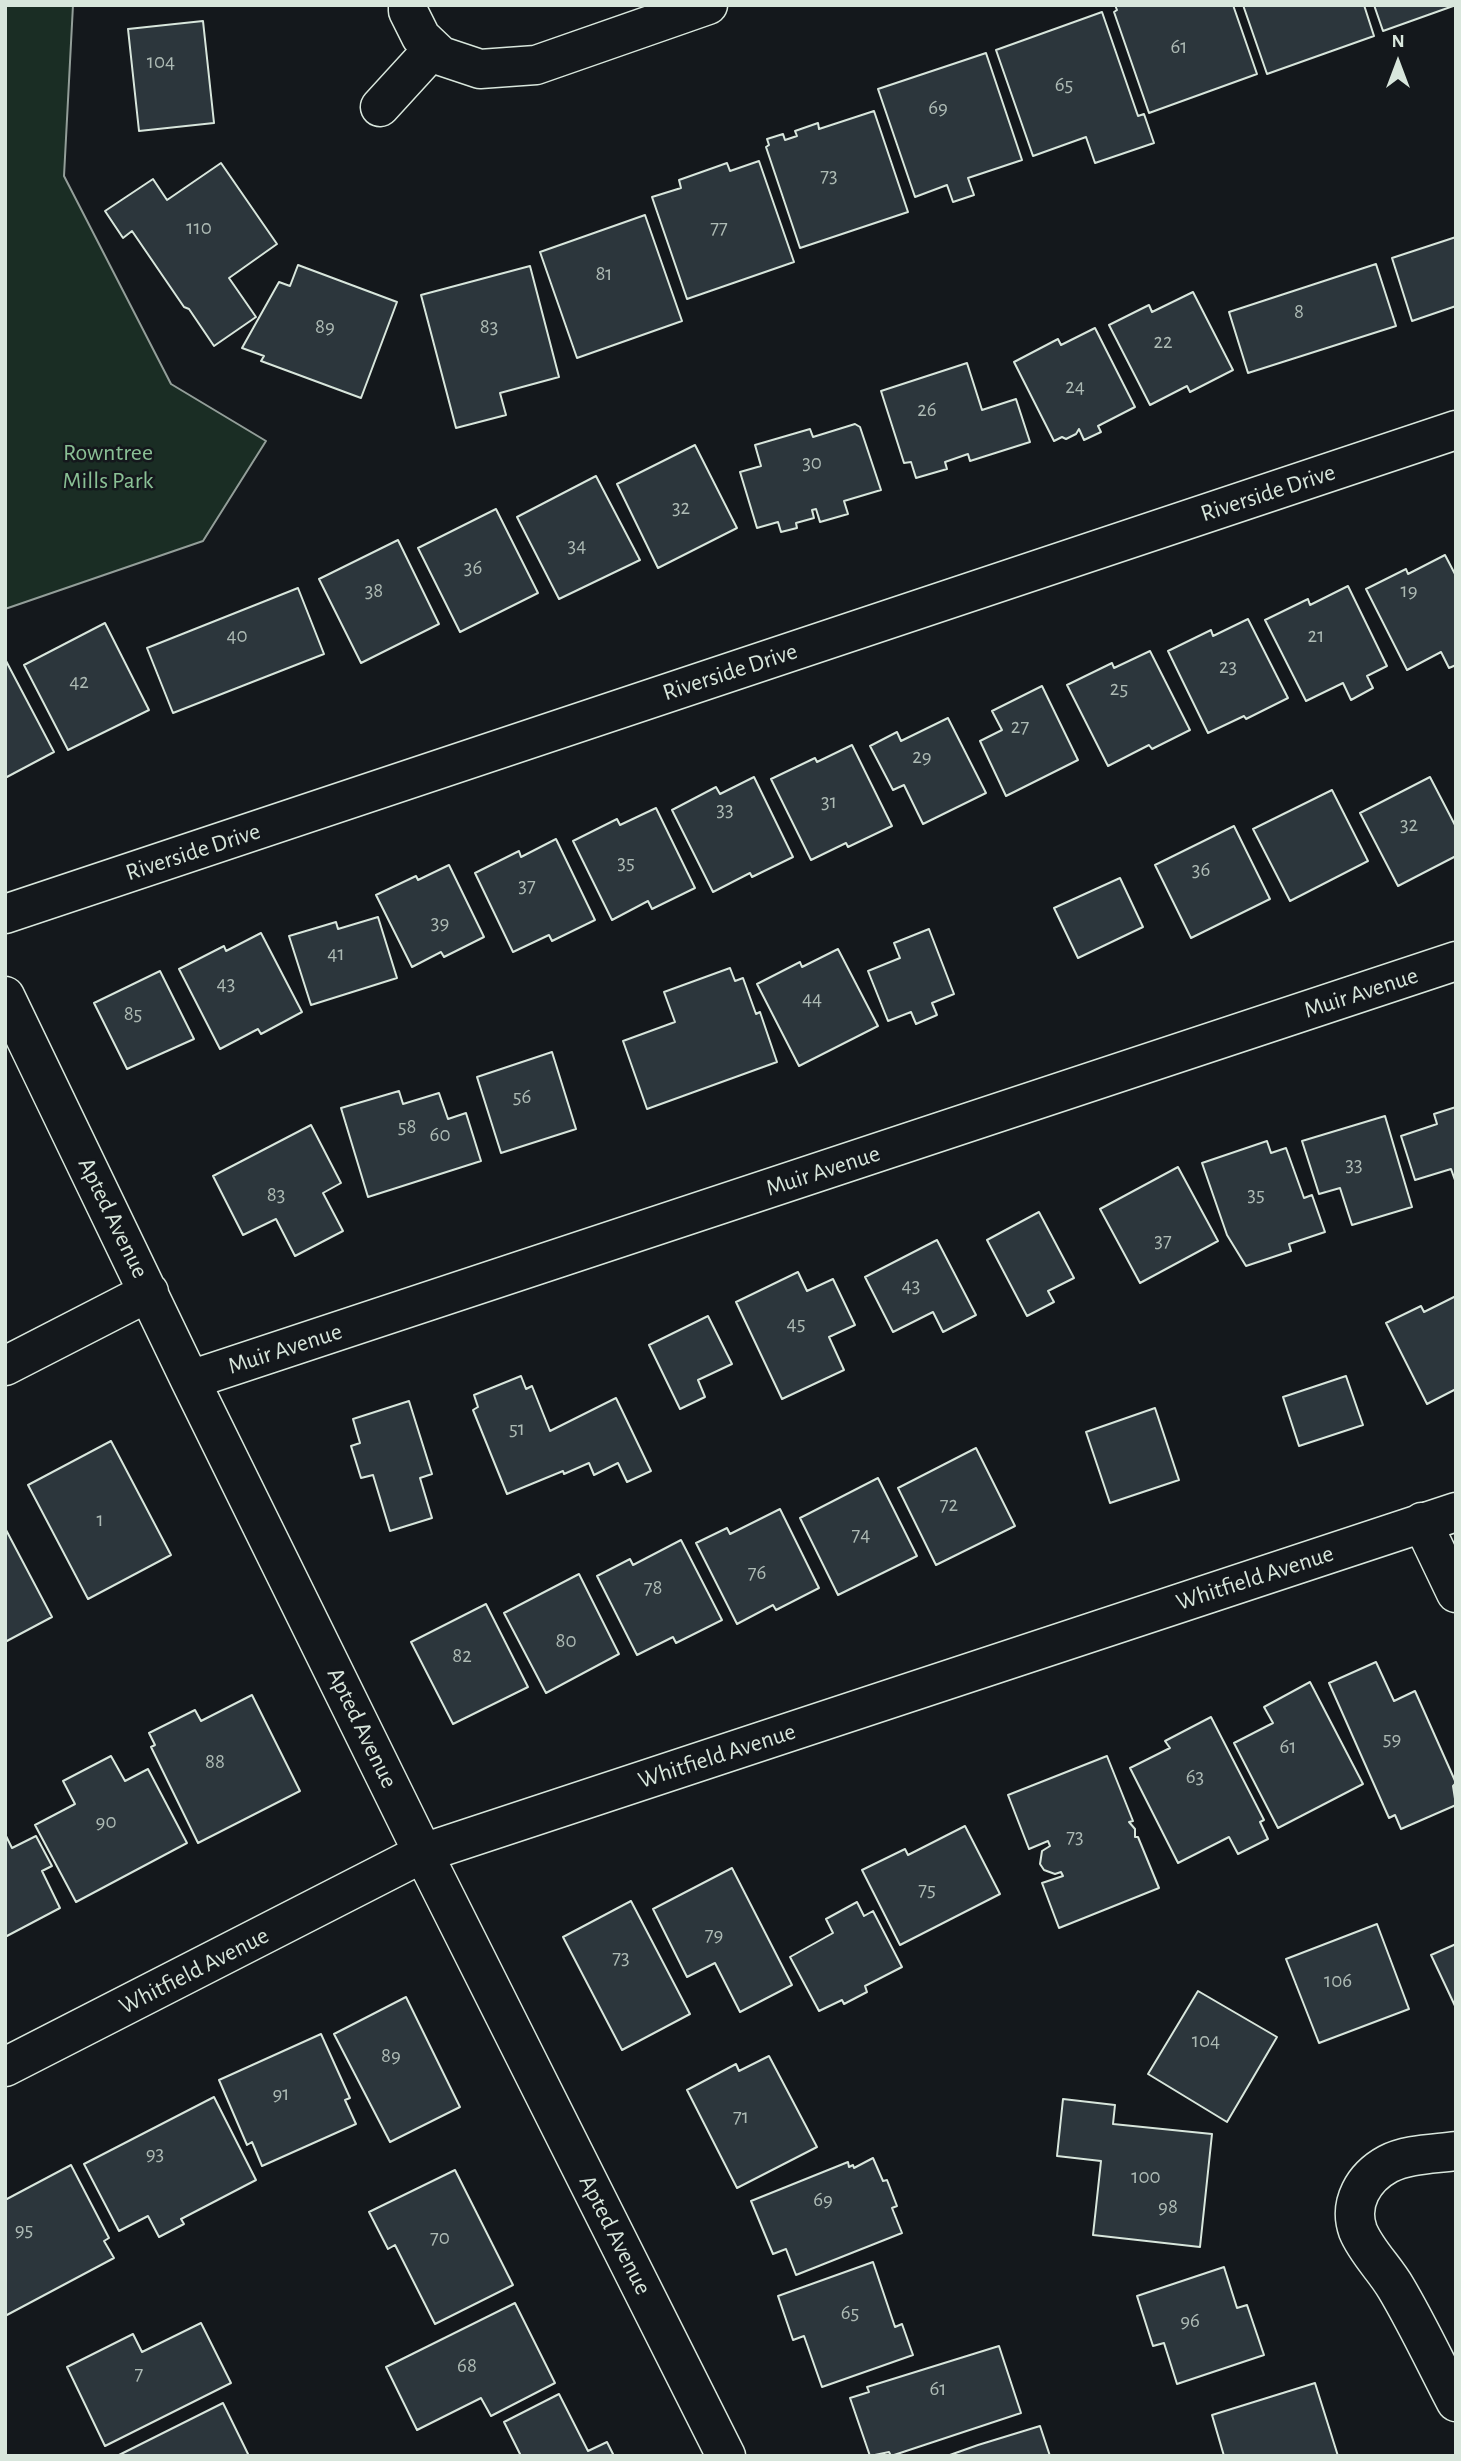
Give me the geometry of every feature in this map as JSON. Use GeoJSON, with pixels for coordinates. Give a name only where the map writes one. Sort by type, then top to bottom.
{"type":"FeatureCollection","features":[{"type":"Feature","properties":{"kind":"street"},"geometry":{"type":"LineString","coordinates":[[380,107],[421,30],[441,56],[480,69],[536,65],[708,5]]}},
{"type":"Feature","properties":{"kind":"street","name":"Riverside Drive"},"geometry":{"type":"LineString","coordinates":[[5,914],[1456,430]]}},
{"type":"Feature","properties":{"kind":"street","name":"Muir Avenue"},"geometry":{"type":"LineString","coordinates":[[190,1380],[1456,961]]}},
{"type":"Feature","properties":{"kind":"street","name":"Apted Avenue"},"geometry":{"type":"LineString","coordinates":[[5,996],[190,1380],[726,2456]]}},
{"type":"Feature","properties":{"kind":"street"},"geometry":{"type":"LineString","coordinates":[[5,1366],[149,1292]]}},
{"type":"Feature","properties":{"kind":"street"},"geometry":{"type":"LineString","coordinates":[[1439,1517],[1456,1593]]}},
{"type":"Feature","properties":{"kind":"street","name":"Whitfield Avenue"},"geometry":{"type":"LineString","coordinates":[[5,2067],[424,1853],[1439,1517]]}},
{"type":"Feature","properties":{"kind":"street"},"geometry":{"type":"LineString","coordinates":[[1456,2151],[1407,2158],[1389,2164],[1374,2173],[1359,2191],[1354,2209],[1358,2231],[1396,2287],[1456,2402]]}},
{"type":"Feature","properties":{"kind":"green space","name":"Rowntree Mills Park"},"geometry":{"type":"Polygon","coordinates":[[[5,5],[73,5],[64,176],[171,384],[266,441],[203,541],[5,609],[5,5]]]}},
{"type":"Feature","properties":{"kind":"building"},"geometry":{"type":"Polygon","coordinates":[[[1115,5],[1233,5],[1257,74],[1149,113],[1114,12],[1117,10],[1115,5]]]}},
{"type":"Feature","properties":{"kind":"building"},"geometry":{"type":"Polygon","coordinates":[[[1243,5],[1364,5],[1374,36],[1267,74],[1243,5]]]}},
{"type":"Feature","properties":{"kind":"building"},"geometry":{"type":"Polygon","coordinates":[[[1374,5],[1456,5],[1383,31],[1374,5]]]}},
{"type":"Feature","properties":{"kind":"building"},"geometry":{"type":"Polygon","coordinates":[[[1102,12],[1138,116],[1144,114],[1154,143],[1095,163],[1086,137],[1033,156],[996,50],[1102,12]]]}},
{"type":"Feature","properties":{"kind":"building"},"geometry":{"type":"Polygon","coordinates":[[[203,21],[214,123],[139,131],[128,29],[203,21]]]}},
{"type":"Feature","properties":{"kind":"building"},"geometry":{"type":"Polygon","coordinates":[[[986,53],[1022,160],[968,178],[974,195],[953,202],[947,185],[915,197],[878,89],[986,53]]]}},
{"type":"Feature","properties":{"kind":"building"},"geometry":{"type":"Polygon","coordinates":[[[874,111],[908,212],[800,248],[766,147],[769,145],[767,139],[783,134],[785,140],[797,136],[795,131],[818,123],[819,129],[874,111]]]}},
{"type":"Feature","properties":{"kind":"building"},"geometry":{"type":"Polygon","coordinates":[[[759,161],[794,262],[687,299],[652,197],[681,188],[679,180],[727,163],[730,171],[759,161]]]}},
{"type":"Feature","properties":{"kind":"building"},"geometry":{"type":"Polygon","coordinates":[[[221,163],[277,244],[229,278],[256,317],[214,346],[132,231],[123,238],[105,211],[153,179],[167,200],[221,163]]]}},
{"type":"Feature","properties":{"kind":"building"},"geometry":{"type":"Polygon","coordinates":[[[645,215],[682,321],[577,358],[540,252],[645,215]]]}},
{"type":"Feature","properties":{"kind":"building"},"geometry":{"type":"Polygon","coordinates":[[[1456,237],[1456,306],[1412,321],[1392,258],[1456,237]]]}},
{"type":"Feature","properties":{"kind":"building"},"geometry":{"type":"Polygon","coordinates":[[[1376,264],[1396,326],[1248,373],[1229,312],[1376,264]]]}},
{"type":"Feature","properties":{"kind":"building"},"geometry":{"type":"Polygon","coordinates":[[[298,265],[397,302],[361,398],[261,361],[264,356],[242,348],[279,282],[290,286],[298,265]]]}},
{"type":"Feature","properties":{"kind":"building"},"geometry":{"type":"Polygon","coordinates":[[[530,266],[559,377],[500,393],[506,415],[456,428],[421,295],[530,266]]]}},
{"type":"Feature","properties":{"kind":"building"},"geometry":{"type":"Polygon","coordinates":[[[1193,292],[1233,370],[1190,392],[1187,386],[1150,405],[1109,325],[1149,305],[1152,312],[1193,292]]]}},
{"type":"Feature","properties":{"kind":"building"},"geometry":{"type":"Polygon","coordinates":[[[1095,328],[1135,407],[1098,426],[1101,432],[1084,440],[1079,429],[1076,434],[1066,439],[1062,437],[1054,441],[1014,362],[1058,339],[1061,345],[1095,328]]]}},
{"type":"Feature","properties":{"kind":"building"},"geometry":{"type":"Polygon","coordinates":[[[967,363],[982,410],[1016,399],[1030,442],[970,461],[968,454],[945,462],[947,469],[916,478],[911,462],[904,463],[881,391],[967,363]]]}},
{"type":"Feature","properties":{"kind":"building"},"geometry":{"type":"Polygon","coordinates":[[[855,424],[860,427],[881,490],[844,501],[848,514],[820,522],[816,509],[812,510],[814,518],[796,523],[797,528],[781,532],[778,522],[757,528],[740,472],[761,466],[755,445],[810,429],[813,437],[855,424]]]}},
{"type":"Feature","properties":{"kind":"building"},"geometry":{"type":"Polygon","coordinates":[[[695,445],[737,528],[658,568],[617,484],[695,445]]]}},
{"type":"Feature","properties":{"kind":"building"},"geometry":{"type":"Polygon","coordinates":[[[596,476],[640,560],[559,599],[517,517],[596,476]]]}},
{"type":"Feature","properties":{"kind":"building"},"geometry":{"type":"Polygon","coordinates":[[[496,509],[538,593],[460,632],[418,548],[496,509]]]}},
{"type":"Feature","properties":{"kind":"building"},"geometry":{"type":"Polygon","coordinates":[[[398,540],[439,624],[361,663],[319,579],[398,540]]]}},
{"type":"Feature","properties":{"kind":"building"},"geometry":{"type":"Polygon","coordinates":[[[1445,555],[1456,576],[1456,665],[1449,668],[1441,652],[1407,670],[1366,589],[1406,569],[1408,574],[1445,555]]]}},
{"type":"Feature","properties":{"kind":"building"},"geometry":{"type":"Polygon","coordinates":[[[1348,586],[1387,666],[1367,676],[1373,688],[1351,700],[1343,683],[1306,701],[1265,620],[1308,599],[1310,605],[1348,586]]]}},
{"type":"Feature","properties":{"kind":"building"},"geometry":{"type":"Polygon","coordinates":[[[298,588],[324,654],[173,713],[147,648],[298,588]]]}},
{"type":"Feature","properties":{"kind":"building"},"geometry":{"type":"Polygon","coordinates":[[[1248,619],[1288,698],[1246,719],[1244,716],[1208,733],[1168,651],[1211,630],[1213,636],[1248,619]]]}},
{"type":"Feature","properties":{"kind":"building"},"geometry":{"type":"Polygon","coordinates":[[[105,623],[149,710],[68,750],[24,665],[105,623]]]}},
{"type":"Feature","properties":{"kind":"building"},"geometry":{"type":"Polygon","coordinates":[[[1150,651],[1190,730],[1152,749],[1149,745],[1108,766],[1067,685],[1112,663],[1114,668],[1150,651]]]}},
{"type":"Feature","properties":{"kind":"building"},"geometry":{"type":"Polygon","coordinates":[[[5,659],[54,752],[5,778],[5,659]]]}},
{"type":"Feature","properties":{"kind":"building"},"geometry":{"type":"Polygon","coordinates":[[[1042,686],[1078,760],[1006,796],[980,741],[1002,730],[992,711],[1042,686]]]}},
{"type":"Feature","properties":{"kind":"building"},"geometry":{"type":"Polygon","coordinates":[[[948,718],[986,793],[923,824],[904,785],[893,790],[870,746],[897,732],[901,741],[948,718]]]}},
{"type":"Feature","properties":{"kind":"building"},"geometry":{"type":"Polygon","coordinates":[[[852,745],[892,826],[848,847],[846,843],[811,860],[771,779],[815,758],[817,762],[852,745]]]}},
{"type":"Feature","properties":{"kind":"building"},"geometry":{"type":"Polygon","coordinates":[[[754,777],[793,857],[752,877],[750,873],[713,892],[672,810],[716,787],[720,794],[754,777]]]}},
{"type":"Feature","properties":{"kind":"building"},"geometry":{"type":"Polygon","coordinates":[[[1430,777],[1456,827],[1456,856],[1398,886],[1360,813],[1430,777]]]}},
{"type":"Feature","properties":{"kind":"building"},"geometry":{"type":"Polygon","coordinates":[[[1332,790],[1368,861],[1290,901],[1253,829],[1332,790]]]}},
{"type":"Feature","properties":{"kind":"building"},"geometry":{"type":"Polygon","coordinates":[[[656,808],[695,888],[652,909],[648,901],[612,920],[573,841],[617,819],[620,825],[656,808]]]}},
{"type":"Feature","properties":{"kind":"building"},"geometry":{"type":"Polygon","coordinates":[[[1234,826],[1270,899],[1191,938],[1155,865],[1234,826]]]}},
{"type":"Feature","properties":{"kind":"building"},"geometry":{"type":"Polygon","coordinates":[[[556,839],[595,920],[552,941],[549,935],[513,952],[475,873],[519,851],[521,857],[556,839]]]}},
{"type":"Feature","properties":{"kind":"building"},"geometry":{"type":"Polygon","coordinates":[[[449,865],[484,937],[444,957],[441,952],[412,967],[376,895],[416,876],[418,880],[449,865]]]}},
{"type":"Feature","properties":{"kind":"building"},"geometry":{"type":"Polygon","coordinates":[[[1120,878],[1143,927],[1078,958],[1054,908],[1120,878]]]}},
{"type":"Feature","properties":{"kind":"building"},"geometry":{"type":"Polygon","coordinates":[[[378,917],[397,978],[311,1005],[289,936],[336,922],[338,929],[378,917]]]}},
{"type":"Feature","properties":{"kind":"building"},"geometry":{"type":"Polygon","coordinates":[[[929,929],[954,994],[932,1003],[937,1015],[916,1024],[911,1012],[888,1021],[868,971],[900,958],[894,943],[929,929]]]}},
{"type":"Feature","properties":{"kind":"building"},"geometry":{"type":"Polygon","coordinates":[[[261,933],[302,1012],[261,1034],[258,1029],[220,1049],[179,969],[224,946],[226,951],[261,933]]]}},
{"type":"Feature","properties":{"kind":"building"},"geometry":{"type":"Polygon","coordinates":[[[838,949],[878,1026],[799,1066],[757,984],[800,962],[802,967],[838,949]]]}},
{"type":"Feature","properties":{"kind":"building"},"geometry":{"type":"Polygon","coordinates":[[[730,968],[735,981],[743,978],[756,1014],[760,1012],[777,1062],[647,1109],[623,1041],[675,1022],[664,992],[730,968]]]}},
{"type":"Feature","properties":{"kind":"building"},"geometry":{"type":"Polygon","coordinates":[[[160,971],[194,1039],[127,1069],[94,1003],[160,971]]]}},
{"type":"Feature","properties":{"kind":"building"},"geometry":{"type":"Polygon","coordinates":[[[552,1052],[576,1129],[501,1153],[477,1077],[552,1052]]]}},
{"type":"Feature","properties":{"kind":"building"},"geometry":{"type":"Polygon","coordinates":[[[399,1091],[403,1104],[439,1093],[448,1119],[466,1113],[481,1161],[368,1197],[341,1108],[399,1091]]]}},
{"type":"Feature","properties":{"kind":"building"},"geometry":{"type":"Polygon","coordinates":[[[1456,1107],[1456,1183],[1451,1169],[1415,1180],[1401,1136],[1437,1124],[1434,1114],[1456,1107]]]}},
{"type":"Feature","properties":{"kind":"building"},"geometry":{"type":"Polygon","coordinates":[[[1385,1116],[1412,1207],[1352,1225],[1340,1188],[1319,1194],[1302,1141],[1385,1116]]]}},
{"type":"Feature","properties":{"kind":"building"},"geometry":{"type":"Polygon","coordinates":[[[311,1125],[341,1183],[323,1193],[343,1231],[295,1256],[276,1219],[243,1235],[213,1176],[311,1125]]]}},
{"type":"Feature","properties":{"kind":"building"},"geometry":{"type":"Polygon","coordinates":[[[1267,1141],[1271,1153],[1286,1148],[1304,1198],[1312,1195],[1325,1232],[1289,1244],[1291,1251],[1246,1266],[1227,1235],[1202,1163],[1267,1141]]]}},
{"type":"Feature","properties":{"kind":"building"},"geometry":{"type":"Polygon","coordinates":[[[1178,1167],[1218,1241],[1140,1283],[1100,1209],[1178,1167]]]}},
{"type":"Feature","properties":{"kind":"building"},"geometry":{"type":"Polygon","coordinates":[[[1039,1212],[1074,1278],[1048,1291],[1054,1302],[1027,1316],[987,1240],[1039,1212]]]}},
{"type":"Feature","properties":{"kind":"building"},"geometry":{"type":"Polygon","coordinates":[[[937,1240],[976,1315],[943,1332],[933,1312],[893,1332],[865,1277],[937,1240]]]}},
{"type":"Feature","properties":{"kind":"building"},"geometry":{"type":"Polygon","coordinates":[[[798,1272],[807,1291],[833,1279],[855,1325],[829,1337],[844,1370],[782,1399],[736,1302],[798,1272]]]}},
{"type":"Feature","properties":{"kind":"building"},"geometry":{"type":"Polygon","coordinates":[[[1456,1296],[1456,1389],[1427,1404],[1386,1323],[1421,1306],[1424,1312],[1456,1296]]]}},
{"type":"Feature","properties":{"kind":"building"},"geometry":{"type":"Polygon","coordinates":[[[708,1316],[732,1364],[698,1380],[705,1397],[680,1409],[649,1345],[708,1316]]]}},
{"type":"Feature","properties":{"kind":"building"},"geometry":{"type":"Polygon","coordinates":[[[521,1376],[526,1389],[532,1386],[550,1431],[616,1398],[651,1471],[627,1482],[618,1463],[594,1475],[589,1463],[507,1494],[473,1410],[478,1407],[474,1395],[521,1376]]]}},
{"type":"Feature","properties":{"kind":"building"},"geometry":{"type":"Polygon","coordinates":[[[1346,1376],[1363,1425],[1299,1446],[1283,1397],[1346,1376]]]}},
{"type":"Feature","properties":{"kind":"building"},"geometry":{"type":"Polygon","coordinates":[[[409,1401],[432,1474],[420,1478],[432,1518],[390,1531],[373,1475],[361,1478],[351,1446],[360,1443],[353,1419],[409,1401]]]}},
{"type":"Feature","properties":{"kind":"building"},"geometry":{"type":"Polygon","coordinates":[[[1155,1408],[1179,1480],[1110,1503],[1086,1432],[1155,1408]]]}},
{"type":"Feature","properties":{"kind":"building"},"geometry":{"type":"Polygon","coordinates":[[[111,1441],[171,1555],[88,1599],[28,1485],[111,1441]]]}},
{"type":"Feature","properties":{"kind":"building"},"geometry":{"type":"Polygon","coordinates":[[[976,1448],[1015,1526],[936,1565],[898,1488],[976,1448]]]}},
{"type":"Feature","properties":{"kind":"building"},"geometry":{"type":"Polygon","coordinates":[[[878,1478],[917,1556],[838,1595],[800,1518],[878,1478]]]}},
{"type":"Feature","properties":{"kind":"building"},"geometry":{"type":"Polygon","coordinates":[[[780,1509],[819,1588],[776,1610],[773,1605],[737,1624],[696,1543],[727,1528],[730,1534],[780,1509]]]}},
{"type":"Feature","properties":{"kind":"building"},"geometry":{"type":"Polygon","coordinates":[[[5,1528],[52,1617],[5,1642],[5,1528]]]}},
{"type":"Feature","properties":{"kind":"building"},"geometry":{"type":"Polygon","coordinates":[[[681,1540],[722,1620],[676,1643],[673,1637],[637,1655],[597,1576],[630,1559],[633,1565],[681,1540]]]}},
{"type":"Feature","properties":{"kind":"building"},"geometry":{"type":"Polygon","coordinates":[[[579,1574],[619,1654],[546,1693],[504,1613],[579,1574]]]}},
{"type":"Feature","properties":{"kind":"building"},"geometry":{"type":"Polygon","coordinates":[[[486,1604],[528,1687],[453,1724],[411,1642],[486,1604]]]}},
{"type":"Feature","properties":{"kind":"building"},"geometry":{"type":"Polygon","coordinates":[[[1376,1662],[1394,1701],[1415,1691],[1456,1783],[1453,1786],[1456,1805],[1401,1829],[1395,1815],[1389,1818],[1329,1683],[1376,1662]]]}},
{"type":"Feature","properties":{"kind":"building"},"geometry":{"type":"Polygon","coordinates":[[[1310,1682],[1363,1784],[1278,1828],[1234,1743],[1273,1723],[1264,1707],[1310,1682]]]}},
{"type":"Feature","properties":{"kind":"building"},"geometry":{"type":"Polygon","coordinates":[[[252,1695],[300,1791],[198,1843],[151,1747],[155,1745],[149,1733],[195,1710],[201,1721],[252,1695]]]}},
{"type":"Feature","properties":{"kind":"building"},"geometry":{"type":"Polygon","coordinates":[[[1211,1717],[1264,1820],[1260,1822],[1268,1839],[1238,1854],[1229,1837],[1178,1863],[1130,1768],[1170,1748],[1165,1741],[1211,1717]]]}},
{"type":"Feature","properties":{"kind":"building"},"geometry":{"type":"Polygon","coordinates":[[[111,1756],[125,1781],[148,1769],[187,1843],[76,1902],[35,1825],[75,1804],[63,1781],[111,1756]]]}},
{"type":"Feature","properties":{"kind":"building"},"geometry":{"type":"Polygon","coordinates":[[[1107,1756],[1133,1821],[1129,1822],[1135,1829],[1135,1837],[1138,1837],[1159,1888],[1059,1928],[1042,1883],[1063,1876],[1061,1872],[1055,1874],[1044,1870],[1040,1864],[1042,1851],[1050,1846],[1048,1841],[1029,1849],[1008,1795],[1107,1756]]]}},
{"type":"Feature","properties":{"kind":"building"},"geometry":{"type":"Polygon","coordinates":[[[965,1826],[1000,1894],[900,1945],[862,1870],[905,1849],[908,1855],[965,1826]]]}},
{"type":"Feature","properties":{"kind":"building"},"geometry":{"type":"Polygon","coordinates":[[[5,1834],[12,1848],[36,1836],[52,1866],[42,1871],[60,1908],[5,1937],[5,1834]]]}},
{"type":"Feature","properties":{"kind":"building"},"geometry":{"type":"Polygon","coordinates":[[[732,1868],[792,1985],[740,2012],[715,1963],[687,1977],[653,1909],[732,1868]]]}},
{"type":"Feature","properties":{"kind":"building"},"geometry":{"type":"Polygon","coordinates":[[[631,1901],[690,2014],[622,2050],[563,1937],[631,1901]]]}},
{"type":"Feature","properties":{"kind":"building"},"geometry":{"type":"Polygon","coordinates":[[[857,1902],[864,1916],[873,1911],[902,1967],[865,1986],[867,1992],[844,2004],[842,2000],[819,2011],[790,1957],[833,1933],[826,1919],[857,1902]]]}},
{"type":"Feature","properties":{"kind":"building"},"geometry":{"type":"Polygon","coordinates":[[[1377,1924],[1409,2009],[1319,2043],[1286,1959],[1377,1924]]]}},
{"type":"Feature","properties":{"kind":"building"},"geometry":{"type":"Polygon","coordinates":[[[1456,1944],[1456,2008],[1431,1955],[1456,1944]]]}},
{"type":"Feature","properties":{"kind":"building"},"geometry":{"type":"Polygon","coordinates":[[[1198,1991],[1277,2037],[1227,2122],[1148,2074],[1198,1991]]]}},
{"type":"Feature","properties":{"kind":"building"},"geometry":{"type":"Polygon","coordinates":[[[406,1997],[460,2107],[390,2142],[334,2034],[406,1997]]]}},
{"type":"Feature","properties":{"kind":"building"},"geometry":{"type":"Polygon","coordinates":[[[321,2034],[350,2098],[345,2100],[356,2124],[262,2166],[252,2142],[247,2145],[219,2080],[321,2034]]]}},
{"type":"Feature","properties":{"kind":"building"},"geometry":{"type":"Polygon","coordinates":[[[769,2056],[817,2147],[737,2188],[687,2090],[736,2064],[739,2071],[769,2056]]]}},
{"type":"Feature","properties":{"kind":"building"},"geometry":{"type":"Polygon","coordinates":[[[214,2097],[256,2180],[181,2219],[184,2224],[159,2237],[148,2216],[119,2231],[84,2164],[214,2097]]]}},
{"type":"Feature","properties":{"kind":"building"},"geometry":{"type":"Polygon","coordinates":[[[1063,2099],[1115,2105],[1113,2124],[1212,2134],[1200,2247],[1093,2235],[1101,2161],[1057,2156],[1063,2099]]]}},
{"type":"Feature","properties":{"kind":"building"},"geometry":{"type":"Polygon","coordinates":[[[873,2158],[883,2181],[887,2180],[897,2206],[892,2208],[902,2233],[796,2275],[786,2249],[773,2254],[751,2201],[848,2162],[849,2167],[853,2165],[854,2168],[873,2158]]]}},
{"type":"Feature","properties":{"kind":"building"},"geometry":{"type":"Polygon","coordinates":[[[71,2165],[109,2238],[104,2241],[114,2258],[5,2316],[5,2200],[71,2165]]]}},
{"type":"Feature","properties":{"kind":"building"},"geometry":{"type":"Polygon","coordinates":[[[455,2170],[513,2285],[435,2324],[395,2245],[388,2249],[369,2212],[455,2170]]]}},
{"type":"Feature","properties":{"kind":"building"},"geometry":{"type":"Polygon","coordinates":[[[873,2262],[895,2327],[902,2324],[913,2355],[822,2387],[804,2336],[793,2340],[778,2296],[873,2262]]]}},
{"type":"Feature","properties":{"kind":"building"},"geometry":{"type":"Polygon","coordinates":[[[1224,2267],[1237,2308],[1247,2305],[1264,2355],[1177,2384],[1164,2343],[1153,2346],[1137,2296],[1224,2267]]]}},
{"type":"Feature","properties":{"kind":"building"},"geometry":{"type":"Polygon","coordinates":[[[515,2303],[555,2383],[491,2416],[481,2398],[417,2430],[386,2367],[515,2303]]]}},
{"type":"Feature","properties":{"kind":"building"},"geometry":{"type":"Polygon","coordinates":[[[201,2323],[231,2383],[105,2446],[67,2367],[133,2334],[142,2352],[201,2323]]]}},
{"type":"Feature","properties":{"kind":"building"},"geometry":{"type":"Polygon","coordinates":[[[999,2346],[1021,2413],[891,2456],[889,2452],[870,2456],[850,2398],[869,2392],[867,2387],[999,2346]]]}},
{"type":"Feature","properties":{"kind":"building"},"geometry":{"type":"Polygon","coordinates":[[[1315,2383],[1338,2456],[1224,2456],[1212,2415],[1315,2383]]]}},
{"type":"Feature","properties":{"kind":"building"},"geometry":{"type":"Polygon","coordinates":[[[559,2394],[588,2451],[607,2442],[614,2456],[521,2456],[504,2422],[559,2394]]]}},
{"type":"Feature","properties":{"kind":"building"},"geometry":{"type":"Polygon","coordinates":[[[223,2403],[249,2456],[117,2456],[223,2403]]]}},
{"type":"Feature","properties":{"kind":"building"},"geometry":{"type":"Polygon","coordinates":[[[1040,2426],[1050,2456],[947,2456],[978,2445],[1040,2426]]]}}]}
